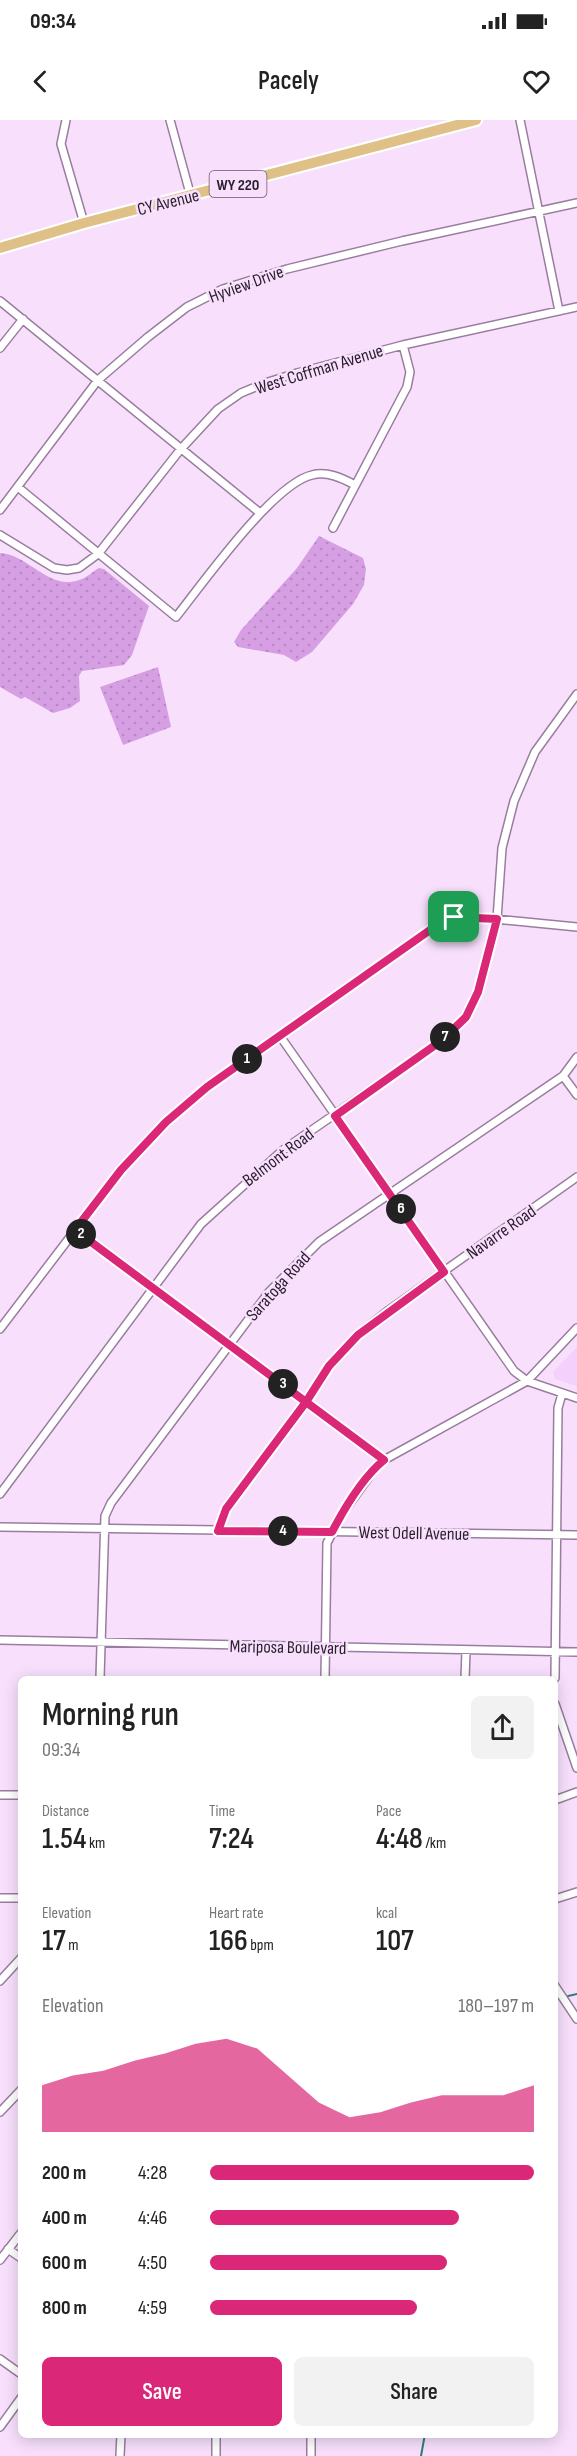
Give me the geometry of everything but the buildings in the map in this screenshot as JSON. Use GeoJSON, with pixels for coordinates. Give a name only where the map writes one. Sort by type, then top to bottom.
{"type":"FeatureCollection","features":[{"type":"Feature","properties":{"kind":"main road","name":"CY Avenue"},"geometry":{"type":"LineString","coordinates":[[0,248],[84,223],[476,120]]}},
{"type":"Feature","properties":{"kind":"street"},"geometry":{"type":"LineString","coordinates":[[66,120],[62,144],[84,223]]}},
{"type":"Feature","properties":{"kind":"street"},"geometry":{"type":"LineString","coordinates":[[170,120],[191,196]]}},
{"type":"Feature","properties":{"kind":"street"},"geometry":{"type":"LineString","coordinates":[[520,120],[559,310]]}},
{"type":"Feature","properties":{"kind":"street","name":"Hyview Drive"},"geometry":{"type":"LineString","coordinates":[[0,510],[19,488],[98,380],[179,313],[223,289],[286,269],[390,243],[577,203]]}},
{"type":"Feature","properties":{"kind":"street"},"geometry":{"type":"LineString","coordinates":[[0,300],[180,450],[260,513]]}},
{"type":"Feature","properties":{"kind":"street","name":"West Coffman Avenue"},"geometry":{"type":"LineString","coordinates":[[0,535],[54,568],[67,570],[79,568],[98,554],[180,450],[218,409],[242,393],[297,373],[403,345],[577,307]]}},
{"type":"Feature","properties":{"kind":"street"},"geometry":{"type":"LineString","coordinates":[[0,348],[23,319]]}},
{"type":"Feature","properties":{"kind":"street"},"geometry":{"type":"LineString","coordinates":[[333,528],[407,387],[410,372],[403,345]]}},
{"type":"Feature","properties":{"kind":"street"},"geometry":{"type":"LineString","coordinates":[[19,488],[176,617],[260,513],[286,488],[311,475],[327,474],[340,477],[355,485]]}},
{"type":"Feature","properties":{"kind":"street","name":"Belmont Road"},"geometry":{"type":"LineString","coordinates":[[0,1494],[201,1224],[283,1150],[441,1041],[466,1017],[478,992],[497,919],[502,848],[514,801],[535,752],[577,694]]}},
{"type":"Feature","properties":{"kind":"street"},"geometry":{"type":"LineString","coordinates":[[0,1329],[121,1170],[166,1122],[207,1087],[440,923],[454,917],[465,916],[577,927]]}},
{"type":"Feature","properties":{"kind":"street"},"geometry":{"type":"LineString","coordinates":[[280,1036],[514,1371],[527,1381],[577,1398]]}},
{"type":"Feature","properties":{"kind":"street","name":"Saratoga Road"},"geometry":{"type":"LineString","coordinates":[[100,1676],[105,1516],[111,1503],[269,1292],[319,1242],[562,1076],[577,1057]]}},
{"type":"Feature","properties":{"kind":"street"},"geometry":{"type":"LineString","coordinates":[[562,1076],[577,1095]]}},
{"type":"Feature","properties":{"kind":"street","name":"Navarre Road"},"geometry":{"type":"LineString","coordinates":[[218,1531],[226,1509],[306,1402],[329,1366],[358,1335],[577,1177]]}},
{"type":"Feature","properties":{"kind":"street"},"geometry":{"type":"LineString","coordinates":[[75,1230],[384,1460]]}},
{"type":"Feature","properties":{"kind":"street"},"geometry":{"type":"LineString","coordinates":[[325,1676],[327,1543],[362,1486],[384,1460],[527,1381],[577,1328]]}},
{"type":"Feature","properties":{"kind":"street"},"geometry":{"type":"LineString","coordinates":[[555,1676],[558,1408],[562,1394]]}},
{"type":"Feature","properties":{"kind":"street","name":"West Odell Avenue"},"geometry":{"type":"LineString","coordinates":[[0,1527],[577,1535]]}},
{"type":"Feature","properties":{"kind":"street","name":"Mariposa Boulevard"},"geometry":{"type":"LineString","coordinates":[[0,1640],[577,1652]]}},
{"type":"Feature","properties":{"kind":"street"},"geometry":{"type":"LineString","coordinates":[[465,1676],[466,1651]]}},
{"type":"Feature","properties":{"kind":"street"},"geometry":{"type":"LineString","coordinates":[[558,1713],[577,1768]]}},
{"type":"Feature","properties":{"kind":"street"},"geometry":{"type":"LineString","coordinates":[[558,1799],[577,1792]]}},
{"type":"Feature","properties":{"kind":"street"},"geometry":{"type":"LineString","coordinates":[[0,1795],[18,1795]]}},
{"type":"Feature","properties":{"kind":"street"},"geometry":{"type":"LineString","coordinates":[[558,1898],[577,1892]]}},
{"type":"Feature","properties":{"kind":"street"},"geometry":{"type":"LineString","coordinates":[[0,1898],[18,1898]]}},
{"type":"Feature","properties":{"kind":"street"},"geometry":{"type":"LineString","coordinates":[[0,1980],[18,1961]]}},
{"type":"Feature","properties":{"kind":"street"},"geometry":{"type":"LineString","coordinates":[[558,1990],[576,2017]]}},
{"type":"Feature","properties":{"kind":"street"},"geometry":{"type":"LineString","coordinates":[[0,2112],[18,2093]]}},
{"type":"Feature","properties":{"kind":"street"},"geometry":{"type":"LineString","coordinates":[[0,2260],[18,2237]]}},
{"type":"Feature","properties":{"kind":"street"},"geometry":{"type":"LineString","coordinates":[[8,2249],[18,2256]]}},
{"type":"Feature","properties":{"kind":"street"},"geometry":{"type":"LineString","coordinates":[[0,2359],[18,2372]]}},
{"type":"Feature","properties":{"kind":"street"},"geometry":{"type":"LineString","coordinates":[[0,2427],[18,2402]]}},
{"type":"Feature","properties":{"kind":"street"},"geometry":{"type":"LineString","coordinates":[[120,2456],[121,2438]]}},
{"type":"Feature","properties":{"kind":"street"},"geometry":{"type":"LineString","coordinates":[[216,2438],[216,2456]]}},
{"type":"Feature","properties":{"kind":"street"},"geometry":{"type":"LineString","coordinates":[[311,2438],[311,2456]]}},
{"type":"Feature","properties":{"kind":"shaded area"},"geometry":{"type":"Polygon","coordinates":[[[319,536],[363,558],[366,569],[364,585],[353,604],[312,652],[296,662],[284,655],[238,647],[234,642],[241,630],[297,568],[319,536]]]}},
{"type":"Feature","properties":{"kind":"shaded area"},"geometry":{"type":"Polygon","coordinates":[[[0,553],[20,559],[58,581],[79,580],[99,568],[104,569],[149,606],[132,655],[124,665],[82,671],[79,676],[80,701],[70,708],[53,713],[25,697],[21,699],[0,687],[0,553]]]}},
{"type":"Feature","properties":{"kind":"shaded area"},"geometry":{"type":"Polygon","coordinates":[[[158,667],[171,727],[123,745],[100,687],[158,667]]]}},
{"type":"Feature","properties":{"kind":"shaded area"},"geometry":{"type":"Polygon","coordinates":[[[577,1347],[577,1386],[555,1379],[553,1372],[577,1347]]]}},
{"type":"Feature","properties":{"kind":"waterway"},"geometry":{"type":"LineString","coordinates":[[558,1998],[577,1994]]}},
{"type":"Feature","properties":{"kind":"waterway"},"geometry":{"type":"LineString","coordinates":[[421,2456],[424,2438]]}},
{"type":"Feature","properties":{"kind":"route"},"geometry":{"type":"LineString","coordinates":[[454,917],[440,923],[207,1087],[166,1122],[121,1170],[75,1230],[306,1402],[226,1509],[218,1531],[332,1532],[342,1514],[376,1467],[384,1460],[306,1402],[329,1366],[358,1335],[389,1310],[444,1272],[335,1116],[441,1041],[466,1017],[478,992],[497,919],[454,917]]}}]}
